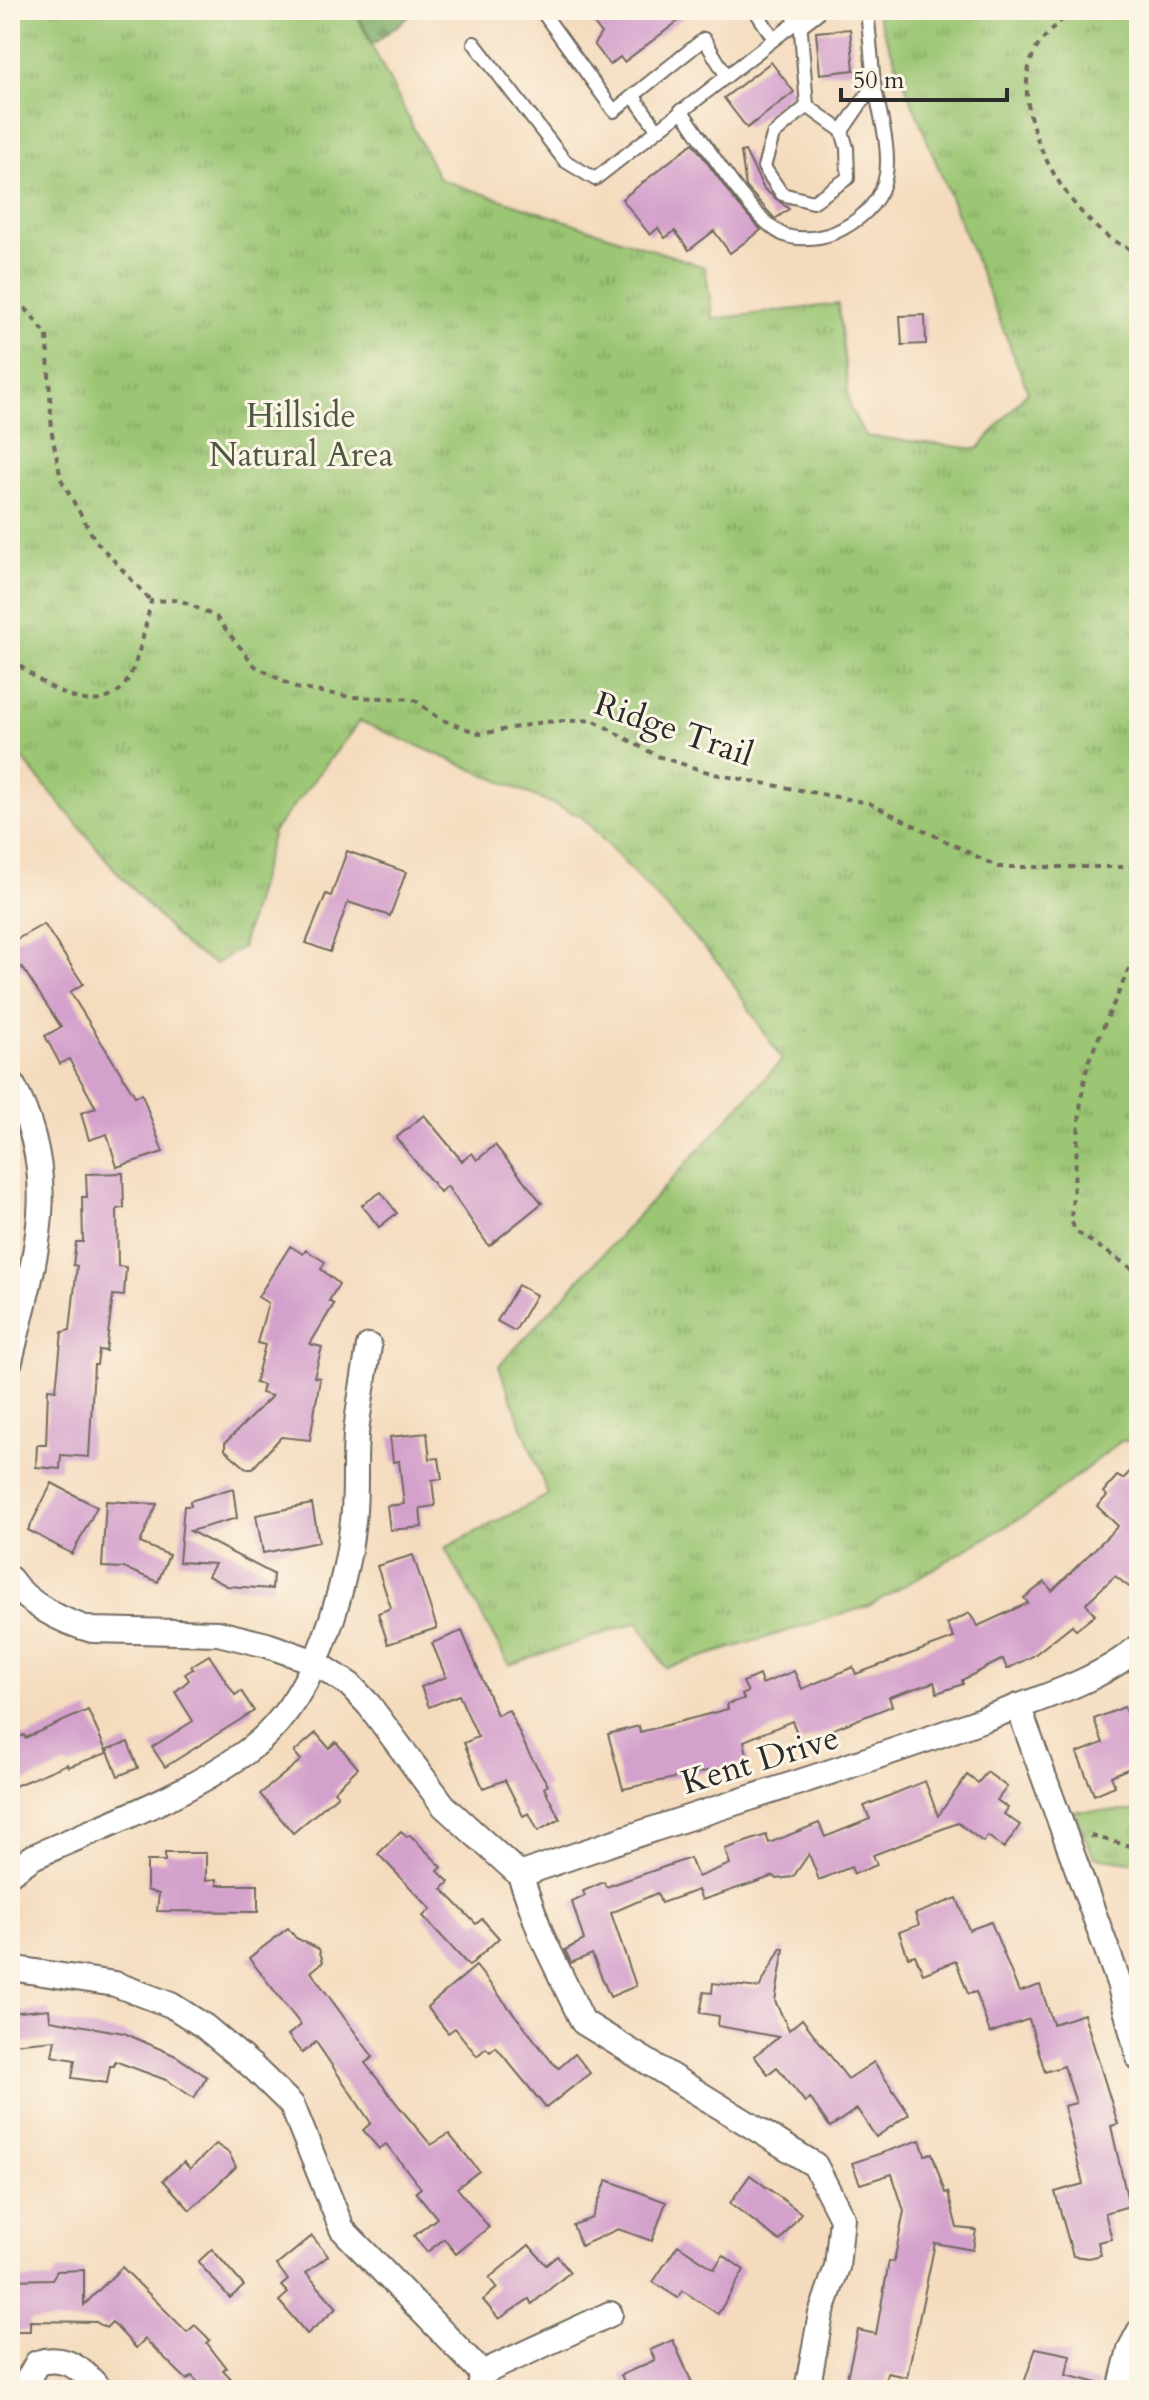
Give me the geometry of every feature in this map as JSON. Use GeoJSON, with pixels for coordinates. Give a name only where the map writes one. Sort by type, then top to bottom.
{"type":"FeatureCollection","features":[{"type":"Feature","properties":{"kind":"street"},"geometry":{"type":"LineString","coordinates":[[10,1080],[31,1123],[42,1171],[42,1215],[10,1361]]}},
{"type":"Feature","properties":{"kind":"street"},"geometry":{"type":"LineString","coordinates":[[10,1873],[33,1857],[190,1786],[246,1752],[277,1726],[315,1662],[344,1571],[353,1521],[357,1426],[369,1346]]}},
{"type":"Feature","properties":{"kind":"street"},"geometry":{"type":"LineString","coordinates":[[10,1579],[27,1598],[72,1625],[139,1634],[218,1633],[267,1645],[315,1662],[350,1685],[369,1705],[444,1806],[520,1875],[542,1937],[583,2022],[815,2165],[842,2218],[837,2267],[821,2314],[807,2390]]}},
{"type":"Feature","properties":{"kind":"street","name":"Kent Drive"},"geometry":{"type":"LineString","coordinates":[[520,1875],[630,1834],[730,1807],[867,1762],[1018,1706],[1122,1662],[1139,1646]]}},
{"type":"Feature","properties":{"kind":"street"},"geometry":{"type":"LineString","coordinates":[[1018,1706],[1119,1983],[1139,2058]]}},
{"type":"Feature","properties":{"kind":"street"},"geometry":{"type":"LineString","coordinates":[[10,1968],[115,1984],[171,2005],[204,2026],[253,2067],[292,2105],[342,2229],[481,2382],[610,2314]]}},
{"type":"Feature","properties":{"kind":"street"},"geometry":{"type":"LineString","coordinates":[[1120,2390],[1130,2349],[1139,2332]]}},
{"type":"Feature","properties":{"kind":"street"},"geometry":{"type":"LineString","coordinates":[[22,2390],[37,2363],[52,2358],[74,2365],[100,2390]]}},
{"type":"Feature","properties":{"kind":"lane"},"geometry":{"type":"LineString","coordinates":[[541,10],[614,111],[704,39],[726,75]]}},
{"type":"Feature","properties":{"kind":"lane"},"geometry":{"type":"LineString","coordinates":[[755,10],[774,39]]}},
{"type":"Feature","properties":{"kind":"lane"},"geometry":{"type":"LineString","coordinates":[[681,110],[762,220],[784,235],[810,238],[835,233],[865,217],[886,185],[889,166],[874,84],[867,10]]}},
{"type":"Feature","properties":{"kind":"lane"},"geometry":{"type":"LineString","coordinates":[[474,43],[565,161],[595,179],[806,14]]}},
{"type":"Feature","properties":{"kind":"lane"},"geometry":{"type":"LineString","coordinates":[[806,14],[807,106]]}},
{"type":"Feature","properties":{"kind":"lane"},"geometry":{"type":"LineString","coordinates":[[842,131],[874,84]]}},
{"type":"Feature","properties":{"kind":"lane"},"geometry":{"type":"LineString","coordinates":[[634,97],[657,129]]}},
{"type":"Feature","properties":{"kind":"lane"},"geometry":{"type":"LineString","coordinates":[[807,106],[842,131],[847,148],[848,178],[813,202],[782,194],[764,167],[773,135],[807,106]]}},
{"type":"Feature","properties":{"kind":"path"},"geometry":{"type":"LineString","coordinates":[[1072,10],[1037,47],[1026,107],[1040,148],[1067,194],[1105,235],[1139,254]]}},
{"type":"Feature","properties":{"kind":"path"},"geometry":{"type":"LineString","coordinates":[[10,289],[47,335],[52,434],[61,479],[95,540],[151,601],[139,650],[121,689],[100,701],[67,695],[38,680],[10,658]]}},
{"type":"Feature","properties":{"kind":"path","name":"Ridge Trail"},"geometry":{"type":"LineString","coordinates":[[151,601],[180,600],[216,617],[255,666],[296,688],[352,697],[413,699],[442,720],[481,734],[543,722],[593,720],[657,756],[714,774],[869,803],[998,867],[1139,867]]}},
{"type":"Feature","properties":{"kind":"path"},"geometry":{"type":"LineString","coordinates":[[1139,946],[1088,1062],[1081,1099],[1071,1219],[1075,1231],[1139,1273]]}},
{"type":"Feature","properties":{"kind":"path"},"geometry":{"type":"LineString","coordinates":[[1065,1829],[1139,1848]]}},
{"type":"Feature","properties":{"kind":"green space","name":"Hillside Natural Area"},"geometry":{"type":"Polygon","coordinates":[[[10,10],[354,10],[439,179],[705,267],[713,319],[838,304],[850,407],[865,436],[978,449],[1028,391],[875,10],[1139,10],[1139,1441],[1121,1441],[1034,1510],[869,1606],[666,1668],[638,1622],[509,1665],[445,1548],[548,1495],[499,1366],[782,1060],[722,967],[581,816],[360,721],[273,832],[242,947],[215,964],[185,946],[118,873],[10,744],[10,10]]]}},
{"type":"Feature","properties":{"kind":"green space"},"geometry":{"type":"Polygon","coordinates":[[[356,10],[411,10],[410,16],[373,44],[356,10]]]}},
{"type":"Feature","properties":{"kind":"green space"},"geometry":{"type":"Polygon","coordinates":[[[1073,1811],[1139,1811],[1139,1863],[1094,1857],[1073,1811]]]}},
{"type":"Feature","properties":{"kind":"building"},"geometry":{"type":"Polygon","coordinates":[[[583,10],[693,10],[624,62],[620,57],[610,65],[594,44],[601,33],[583,10]]]}},
{"type":"Feature","properties":{"kind":"building"},"geometry":{"type":"Polygon","coordinates":[[[850,29],[854,70],[820,74],[816,32],[850,29]]]}},
{"type":"Feature","properties":{"kind":"building"},"geometry":{"type":"Polygon","coordinates":[[[771,62],[794,92],[747,128],[724,98],[771,62]]]}},
{"type":"Feature","properties":{"kind":"building"},"geometry":{"type":"Polygon","coordinates":[[[693,143],[735,201],[761,230],[730,253],[714,231],[689,250],[675,231],[665,238],[658,228],[650,235],[622,199],[693,143]]]}},
{"type":"Feature","properties":{"kind":"building"},"geometry":{"type":"Polygon","coordinates":[[[745,151],[764,189],[789,209],[775,219],[746,187],[741,152],[745,151]]]}},
{"type":"Feature","properties":{"kind":"building"},"geometry":{"type":"Polygon","coordinates":[[[925,315],[926,344],[902,345],[900,316],[925,315]]]}},
{"type":"Feature","properties":{"kind":"building"},"geometry":{"type":"Polygon","coordinates":[[[347,851],[406,872],[390,916],[348,902],[330,952],[306,943],[326,894],[331,896],[347,851]]]}},
{"type":"Feature","properties":{"kind":"building"},"geometry":{"type":"Polygon","coordinates":[[[44,924],[83,984],[70,992],[135,1096],[142,1094],[163,1152],[117,1167],[107,1134],[89,1140],[81,1113],[96,1108],[69,1059],[60,1064],[45,1036],[61,1027],[22,967],[10,975],[10,943],[44,924]]]}},
{"type":"Feature","properties":{"kind":"building"},"geometry":{"type":"Polygon","coordinates":[[[424,1115],[462,1161],[472,1153],[477,1160],[495,1145],[542,1203],[489,1246],[447,1186],[440,1192],[396,1138],[424,1115]]]}},
{"type":"Feature","properties":{"kind":"building"},"geometry":{"type":"Polygon","coordinates":[[[123,1173],[124,1208],[117,1209],[118,1266],[126,1267],[124,1296],[113,1295],[106,1351],[99,1350],[97,1365],[94,1365],[89,1457],[61,1455],[60,1469],[36,1467],[37,1445],[46,1445],[48,1389],[56,1390],[62,1332],[70,1330],[77,1266],[73,1265],[76,1242],[83,1242],[82,1197],[87,1197],[86,1174],[123,1173]]]}},
{"type":"Feature","properties":{"kind":"building"},"geometry":{"type":"Polygon","coordinates":[[[381,1192],[397,1213],[379,1227],[362,1205],[381,1192]]]}},
{"type":"Feature","properties":{"kind":"building"},"geometry":{"type":"Polygon","coordinates":[[[290,1246],[303,1254],[306,1250],[325,1262],[321,1269],[339,1284],[329,1301],[334,1304],[310,1344],[322,1347],[314,1377],[320,1378],[310,1440],[281,1437],[253,1468],[246,1468],[225,1450],[225,1443],[272,1396],[261,1393],[263,1385],[255,1383],[265,1345],[257,1343],[268,1303],[258,1297],[290,1246]]]}},
{"type":"Feature","properties":{"kind":"building"},"geometry":{"type":"Polygon","coordinates":[[[518,1285],[536,1295],[515,1331],[497,1321],[518,1285]]]}},
{"type":"Feature","properties":{"kind":"building"},"geometry":{"type":"Polygon","coordinates":[[[427,1433],[430,1459],[439,1458],[442,1479],[432,1480],[435,1506],[420,1508],[422,1527],[390,1530],[387,1506],[404,1504],[399,1461],[393,1462],[390,1437],[427,1433]]]}},
{"type":"Feature","properties":{"kind":"building"},"geometry":{"type":"Polygon","coordinates":[[[1139,1462],[1139,1577],[1129,1587],[1115,1576],[1086,1603],[1095,1615],[1076,1630],[1072,1625],[1033,1656],[1007,1669],[1003,1659],[962,1680],[963,1684],[937,1693],[934,1682],[889,1697],[892,1706],[801,1742],[792,1721],[744,1741],[749,1762],[623,1789],[608,1734],[639,1726],[640,1732],[728,1709],[727,1704],[744,1699],[742,1695],[748,1692],[743,1682],[759,1675],[762,1684],[794,1671],[802,1689],[853,1667],[856,1674],[954,1638],[947,1624],[969,1613],[978,1626],[1028,1603],[1024,1598],[1045,1582],[1052,1591],[1118,1526],[1097,1506],[1107,1496],[1103,1492],[1117,1476],[1123,1479],[1139,1462]]]}},
{"type":"Feature","properties":{"kind":"building"},"geometry":{"type":"Polygon","coordinates":[[[52,1483],[97,1507],[72,1554],[28,1530],[52,1483]]]}},
{"type":"Feature","properties":{"kind":"building"},"geometry":{"type":"Polygon","coordinates":[[[233,1488],[237,1518],[190,1531],[273,1574],[272,1589],[227,1586],[208,1576],[215,1564],[179,1562],[184,1506],[191,1506],[190,1501],[233,1488]]]}},
{"type":"Feature","properties":{"kind":"building"},"geometry":{"type":"Polygon","coordinates":[[[106,1501],[157,1504],[140,1543],[169,1555],[158,1582],[124,1568],[102,1567],[106,1501]]]}},
{"type":"Feature","properties":{"kind":"building"},"geometry":{"type":"Polygon","coordinates":[[[312,1504],[319,1542],[263,1553],[256,1515],[312,1504]]]}},
{"type":"Feature","properties":{"kind":"building"},"geometry":{"type":"Polygon","coordinates":[[[413,1555],[437,1628],[388,1644],[378,1613],[391,1608],[377,1566],[413,1555]]]}},
{"type":"Feature","properties":{"kind":"building"},"geometry":{"type":"Polygon","coordinates":[[[462,1631],[497,1715],[509,1710],[528,1752],[548,1785],[544,1788],[560,1819],[538,1831],[529,1813],[523,1816],[505,1780],[483,1788],[464,1743],[478,1737],[459,1695],[429,1707],[421,1687],[446,1677],[432,1643],[462,1631]]]}},
{"type":"Feature","properties":{"kind":"building"},"geometry":{"type":"Polygon","coordinates":[[[209,1655],[235,1695],[241,1691],[254,1711],[165,1767],[152,1747],[193,1721],[175,1692],[189,1680],[185,1674],[193,1669],[191,1666],[209,1655]]]}},
{"type":"Feature","properties":{"kind":"building"},"geometry":{"type":"Polygon","coordinates":[[[1124,1707],[1128,1718],[1139,1711],[1139,1764],[1111,1776],[1115,1786],[1094,1795],[1077,1753],[1103,1743],[1094,1719],[1124,1707]]]}},
{"type":"Feature","properties":{"kind":"building"},"geometry":{"type":"Polygon","coordinates":[[[88,1710],[107,1753],[68,1767],[67,1764],[10,1788],[10,1741],[24,1735],[25,1738],[88,1710]]]}},
{"type":"Feature","properties":{"kind":"building"},"geometry":{"type":"Polygon","coordinates":[[[316,1733],[329,1748],[336,1742],[358,1768],[334,1791],[338,1795],[293,1833],[260,1794],[301,1760],[294,1752],[316,1733]]]}},
{"type":"Feature","properties":{"kind":"building"},"geometry":{"type":"Polygon","coordinates":[[[128,1742],[138,1768],[118,1776],[107,1749],[128,1742]]]}},
{"type":"Feature","properties":{"kind":"building"},"geometry":{"type":"Polygon","coordinates":[[[987,1772],[1007,1787],[997,1800],[1008,1808],[1004,1814],[1020,1825],[1004,1848],[988,1836],[983,1842],[958,1823],[873,1855],[877,1865],[854,1874],[851,1867],[819,1880],[809,1854],[793,1877],[777,1879],[774,1876],[702,1900],[698,1890],[661,1903],[657,1893],[611,1913],[636,1986],[610,1997],[592,1954],[571,1963],[565,1950],[584,1940],[572,1902],[585,1896],[583,1891],[604,1882],[606,1887],[690,1858],[698,1877],[730,1864],[725,1849],[766,1835],[769,1843],[819,1823],[825,1837],[870,1819],[864,1806],[925,1781],[938,1816],[967,1775],[978,1783],[987,1772]]]}},
{"type":"Feature","properties":{"kind":"building"},"geometry":{"type":"Polygon","coordinates":[[[401,1831],[407,1837],[410,1835],[442,1867],[438,1871],[449,1882],[442,1889],[476,1924],[482,1919],[499,1938],[469,1966],[423,1916],[431,1909],[378,1854],[401,1831]]]}},
{"type":"Feature","properties":{"kind":"building"},"geometry":{"type":"Polygon","coordinates":[[[165,1853],[206,1853],[206,1880],[217,1879],[217,1885],[258,1885],[258,1912],[157,1911],[159,1894],[147,1890],[147,1861],[165,1861],[165,1853]]]}},
{"type":"Feature","properties":{"kind":"building"},"geometry":{"type":"Polygon","coordinates":[[[957,1898],[969,1930],[991,1922],[1019,1992],[1040,1985],[1053,2024],[1084,2014],[1118,2124],[1111,2126],[1129,2206],[1105,2213],[1112,2239],[1098,2242],[1101,2255],[1089,2258],[1073,2256],[1055,2192],[1083,2184],[1064,2106],[1076,2103],[1064,2066],[1045,2072],[1029,2019],[990,2033],[976,1992],[968,1994],[956,1961],[923,1974],[915,1955],[908,1957],[899,1932],[919,1925],[915,1914],[957,1898]]]}},
{"type":"Feature","properties":{"kind":"building"},"geometry":{"type":"Polygon","coordinates":[[[288,1928],[296,1938],[319,1949],[323,1962],[311,1972],[373,2057],[365,2063],[401,2109],[431,2145],[449,2134],[479,2171],[457,2188],[489,2227],[456,2254],[444,2239],[427,2252],[414,2236],[437,2218],[416,2192],[421,2188],[386,2144],[379,2149],[363,2130],[371,2123],[316,2042],[302,2053],[288,2035],[301,2025],[249,1958],[288,1928]]]}},
{"type":"Feature","properties":{"kind":"building"},"geometry":{"type":"Polygon","coordinates":[[[781,1948],[784,1949],[775,2001],[789,2030],[802,2019],[848,2079],[874,2062],[909,2114],[876,2137],[857,2109],[830,2127],[810,2098],[805,2102],[777,2067],[768,2074],[754,2056],[779,2037],[718,2026],[719,2016],[700,2013],[704,1992],[712,1993],[713,1983],[759,1988],[781,1948]]]}},
{"type":"Feature","properties":{"kind":"building"},"geometry":{"type":"Polygon","coordinates":[[[476,1966],[552,2062],[559,2068],[575,2054],[590,2073],[546,2108],[496,2047],[490,2052],[486,2048],[477,2056],[455,2028],[448,2033],[427,2007],[476,1966]]]}},
{"type":"Feature","properties":{"kind":"building"},"geometry":{"type":"Polygon","coordinates":[[[49,2009],[50,2020],[124,2033],[176,2056],[207,2077],[194,2098],[166,2080],[115,2061],[114,2066],[110,2066],[107,2083],[72,2078],[75,2060],[52,2056],[55,2040],[10,2044],[10,2013],[49,2009]]]}},
{"type":"Feature","properties":{"kind":"building"},"geometry":{"type":"Polygon","coordinates":[[[920,2140],[925,2155],[932,2153],[945,2193],[948,2192],[957,2228],[976,2230],[973,2250],[935,2243],[907,2377],[887,2373],[884,2390],[844,2390],[858,2330],[876,2334],[889,2261],[894,2262],[904,2211],[892,2174],[860,2184],[852,2163],[920,2140]]]}},
{"type":"Feature","properties":{"kind":"building"},"geometry":{"type":"Polygon","coordinates":[[[216,2144],[229,2153],[236,2167],[190,2210],[163,2180],[184,2162],[190,2169],[216,2144]]]}},
{"type":"Feature","properties":{"kind":"building"},"geometry":{"type":"Polygon","coordinates":[[[750,2175],[801,2213],[780,2241],[730,2203],[750,2175]]]}},
{"type":"Feature","properties":{"kind":"building"},"geometry":{"type":"Polygon","coordinates":[[[607,2180],[666,2202],[652,2241],[618,2229],[581,2246],[573,2225],[592,2218],[607,2180]]]}},
{"type":"Feature","properties":{"kind":"building"},"geometry":{"type":"Polygon","coordinates":[[[312,2236],[328,2256],[306,2273],[337,2308],[307,2334],[279,2301],[288,2293],[281,2286],[288,2280],[277,2265],[312,2236]]]}},
{"type":"Feature","properties":{"kind":"building"},"geometry":{"type":"Polygon","coordinates":[[[529,2245],[546,2265],[557,2256],[570,2272],[532,2304],[529,2299],[499,2319],[483,2300],[497,2288],[489,2278],[529,2245]]]}},
{"type":"Feature","properties":{"kind":"building"},"geometry":{"type":"Polygon","coordinates":[[[678,2245],[714,2269],[723,2255],[744,2270],[718,2314],[683,2291],[678,2298],[653,2282],[678,2245]]]}},
{"type":"Feature","properties":{"kind":"building"},"geometry":{"type":"Polygon","coordinates":[[[212,2249],[244,2286],[230,2298],[198,2262],[212,2249]]]}},
{"type":"Feature","properties":{"kind":"building"},"geometry":{"type":"Polygon","coordinates":[[[122,2267],[187,2332],[195,2325],[210,2340],[207,2343],[226,2368],[223,2370],[242,2390],[205,2390],[192,2376],[187,2380],[145,2339],[136,2348],[112,2322],[106,2328],[96,2322],[30,2321],[30,2331],[10,2331],[10,2280],[52,2279],[57,2271],[84,2270],[84,2305],[122,2267]]]}},
{"type":"Feature","properties":{"kind":"building"},"geometry":{"type":"Polygon","coordinates":[[[673,2340],[693,2385],[683,2390],[628,2390],[621,2375],[655,2360],[650,2350],[673,2340]]]}},
{"type":"Feature","properties":{"kind":"building"},"geometry":{"type":"Polygon","coordinates":[[[1036,2348],[1070,2355],[1066,2375],[1098,2383],[1097,2390],[1026,2390],[1028,2384],[1024,2383],[1036,2348]]]}}]}
